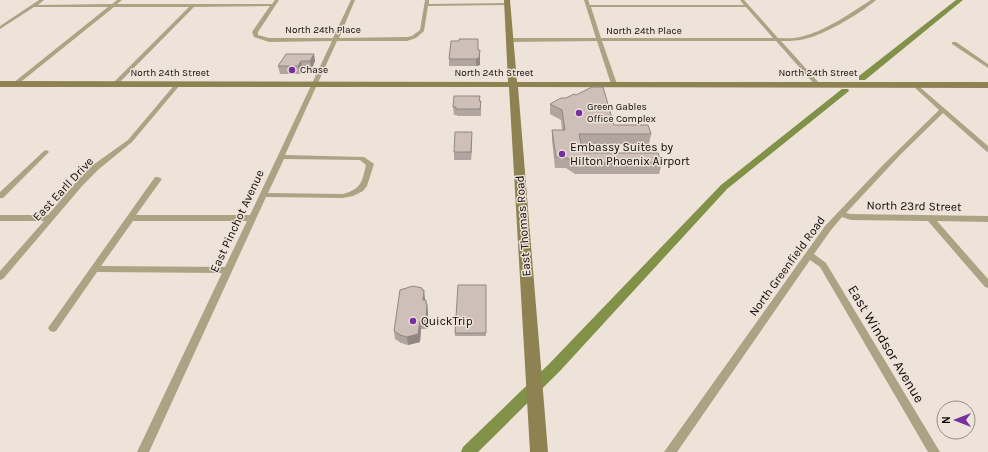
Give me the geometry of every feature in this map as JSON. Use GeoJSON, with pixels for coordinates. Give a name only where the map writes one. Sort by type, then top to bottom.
{"type":"FeatureCollection","features":[{"type":"Feature","properties":{"kind":"main road","name":"East Thomas Road"},"geometry":{"type":"LineString","coordinates":[[507,2],[539,452]]}},
{"type":"Feature","properties":{"kind":"main road","name":"North 24th Street"},"geometry":{"type":"LineString","coordinates":[[0,84],[988,85]]}},
{"type":"Feature","properties":{"kind":"street"},"geometry":{"type":"LineString","coordinates":[[0,28],[42,0]]}},
{"type":"Feature","properties":{"kind":"street"},"geometry":{"type":"LineString","coordinates":[[15,84],[120,0]]}},
{"type":"Feature","properties":{"kind":"street"},"geometry":{"type":"LineString","coordinates":[[115,84],[198,0]]}},
{"type":"Feature","properties":{"kind":"street"},"geometry":{"type":"LineString","coordinates":[[34,6],[273,6],[277,0]]}},
{"type":"Feature","properties":{"kind":"street","name":"East Pinchot Avenue"},"geometry":{"type":"LineString","coordinates":[[143,452],[353,0]]}},
{"type":"Feature","properties":{"kind":"street"},"geometry":{"type":"LineString","coordinates":[[586,0],[614,84]]}},
{"type":"Feature","properties":{"kind":"street"},"geometry":{"type":"LineString","coordinates":[[742,0],[818,85]]}},
{"type":"Feature","properties":{"kind":"street","name":"North 24th Place"},"geometry":{"type":"LineString","coordinates":[[510,40],[800,39],[817,34],[835,25],[874,0]]}},
{"type":"Feature","properties":{"kind":"street"},"geometry":{"type":"LineString","coordinates":[[427,2],[507,2]]}},
{"type":"Feature","properties":{"kind":"street","name":"North 24th Place"},"geometry":{"type":"LineString","coordinates":[[273,6],[255,32],[256,36],[269,40],[400,39],[414,36],[422,31],[427,2]]}},
{"type":"Feature","properties":{"kind":"street"},"geometry":{"type":"LineString","coordinates":[[588,6],[747,6]]}},
{"type":"Feature","properties":{"kind":"street"},"geometry":{"type":"LineString","coordinates":[[954,43],[988,66]]}},
{"type":"Feature","properties":{"kind":"street","name":"East Earll Drive"},"geometry":{"type":"LineString","coordinates":[[0,277],[90,173],[136,135],[178,84]]}},
{"type":"Feature","properties":{"kind":"street"},"geometry":{"type":"LineString","coordinates":[[914,85],[988,150]]}},
{"type":"Feature","properties":{"kind":"street","name":"North Greenfield Road"},"geometry":{"type":"LineString","coordinates":[[670,452],[828,228],[894,157],[942,110]]}},
{"type":"Feature","properties":{"kind":"street"},"geometry":{"type":"LineString","coordinates":[[0,196],[46,152]]}},
{"type":"Feature","properties":{"kind":"street"},"geometry":{"type":"LineString","coordinates":[[262,195],[343,196],[354,194],[360,191],[366,184],[370,164],[362,158],[280,157]]}},
{"type":"Feature","properties":{"kind":"street"},"geometry":{"type":"LineString","coordinates":[[52,328],[158,179]]}},
{"type":"Feature","properties":{"kind":"street","name":"North 23rd Street"},"geometry":{"type":"LineString","coordinates":[[840,214],[851,217],[988,219]]}},
{"type":"Feature","properties":{"kind":"street"},"geometry":{"type":"LineString","coordinates":[[0,218],[50,218]]}},
{"type":"Feature","properties":{"kind":"street"},"geometry":{"type":"LineString","coordinates":[[130,218],[252,218]]}},
{"type":"Feature","properties":{"kind":"street"},"geometry":{"type":"LineString","coordinates":[[930,218],[988,285]]}},
{"type":"Feature","properties":{"kind":"street","name":"East Windsor Avenue"},"geometry":{"type":"LineString","coordinates":[[809,255],[823,265],[934,452]]}},
{"type":"Feature","properties":{"kind":"street"},"geometry":{"type":"LineString","coordinates":[[94,269],[228,270]]}},
{"type":"Feature","properties":{"kind":"building"},"geometry":{"type":"Polygon","coordinates":[[[459,39],[478,39],[478,50],[480,50],[479,58],[449,59],[451,41],[459,41],[459,39]]]}},
{"type":"Feature","properties":{"kind":"building"},"geometry":{"type":"Polygon","coordinates":[[[286,54],[314,54],[310,61],[301,61],[298,66],[278,66],[286,54]]]}},
{"type":"Feature","properties":{"kind":"building"},"geometry":{"type":"Polygon","coordinates":[[[592,87],[603,87],[614,125],[648,125],[651,134],[579,134],[583,153],[658,153],[662,163],[577,163],[567,158],[556,157],[552,130],[565,130],[562,110],[550,104],[561,98],[566,98],[574,94],[576,95],[592,87]]]}},
{"type":"Feature","properties":{"kind":"building"},"geometry":{"type":"Polygon","coordinates":[[[454,96],[480,96],[480,109],[456,109],[456,107],[453,107],[454,96]]]}},
{"type":"Feature","properties":{"kind":"building"},"geometry":{"type":"Polygon","coordinates":[[[455,132],[472,132],[471,152],[454,152],[455,132]]]}},
{"type":"Feature","properties":{"kind":"building"},"geometry":{"type":"Polygon","coordinates":[[[458,285],[486,285],[486,333],[455,333],[458,285]]]}},
{"type":"Feature","properties":{"kind":"building","name":"QuickTrip"},"geometry":{"type":"Polygon","coordinates":[[[413,286],[424,290],[423,300],[426,300],[427,304],[426,321],[420,321],[418,334],[407,337],[394,331],[400,290],[413,286]]]}},
{"type":"Feature","properties":{"kind":"waterway"},"geometry":{"type":"LineString","coordinates":[[862,78],[960,0]]}},
{"type":"Feature","properties":{"kind":"waterway"},"geometry":{"type":"LineString","coordinates":[[468,452],[554,368],[724,187],[845,91]]}},
{"type":"Feature","properties":{"kind":"place","name":"Chase"},"geometry":{"type":"Point","coordinates":[292,70]}},
{"type":"Feature","properties":{"kind":"place","name":"Green Gables Office Complex"},"geometry":{"type":"Point","coordinates":[579,113]}},
{"type":"Feature","properties":{"kind":"place","name":"Embassy Suites by Hilton Phoenix Airport"},"geometry":{"type":"Point","coordinates":[562,154]}},
{"type":"Feature","properties":{"kind":"place","name":"QuickTrip"},"geometry":{"type":"Point","coordinates":[413,321]}}]}
